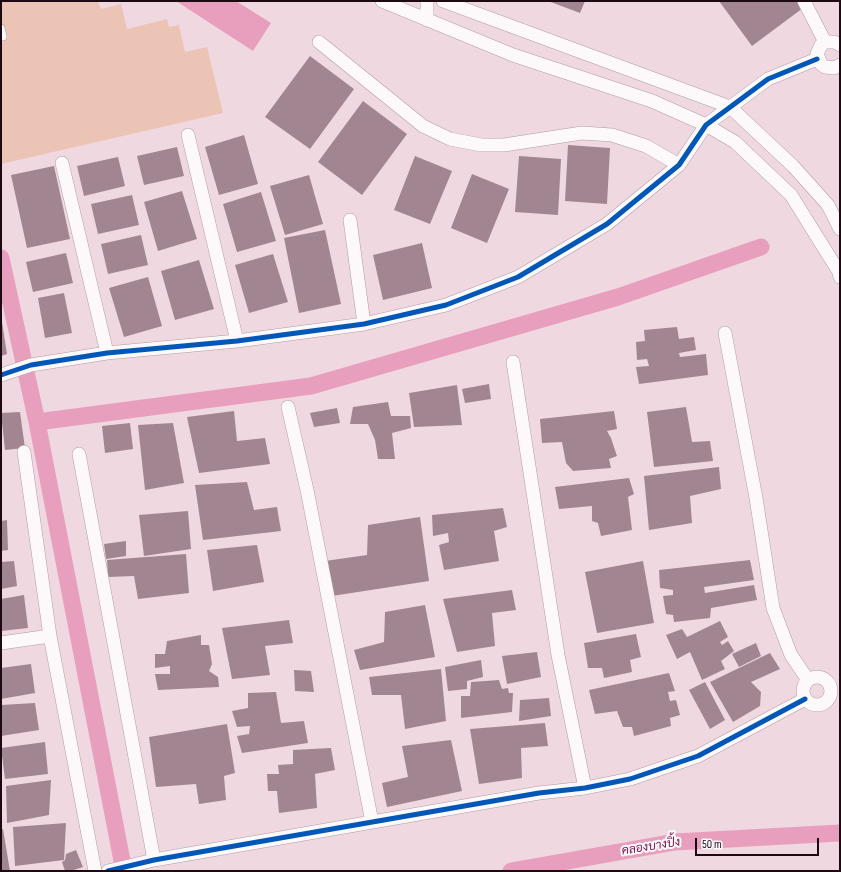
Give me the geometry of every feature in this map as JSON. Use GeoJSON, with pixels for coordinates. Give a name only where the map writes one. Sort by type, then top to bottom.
{"type":"FeatureCollection","features":[{"type":"Feature","properties":{"kind":"street"},"geometry":{"type":"LineString","coordinates":[[382,1],[513,55],[652,101],[706,125],[735,142],[791,195],[839,272],[840,277]]}},
{"type":"Feature","properties":{"kind":"street"},"geometry":{"type":"LineString","coordinates":[[427,1],[427,20]]}},
{"type":"Feature","properties":{"kind":"street"},"geometry":{"type":"LineString","coordinates":[[443,1],[730,107],[793,166],[823,199],[828,205],[840,229]]}},
{"type":"Feature","properties":{"kind":"street"},"geometry":{"type":"LineString","coordinates":[[804,1],[825,42]]}},
{"type":"Feature","properties":{"kind":"street"},"geometry":{"type":"LineString","coordinates":[[319,42],[423,126],[450,139],[481,145],[504,145],[582,133],[612,135],[646,146],[679,165]]}},
{"type":"Feature","properties":{"kind":"street"},"geometry":{"type":"LineString","coordinates":[[839,68],[825,67],[818,59],[818,50],[825,42],[834,42],[840,45]]}},
{"type":"Feature","properties":{"kind":"street"},"geometry":{"type":"LineString","coordinates":[[1,375],[16,369],[42,363],[107,353],[237,341],[364,324],[446,305],[518,277],[607,224],[679,165],[706,125],[768,79],[818,59]]}},
{"type":"Feature","properties":{"kind":"street"},"geometry":{"type":"LineString","coordinates":[[188,135],[237,341]]}},
{"type":"Feature","properties":{"kind":"street"},"geometry":{"type":"LineString","coordinates":[[62,163],[107,353]]}},
{"type":"Feature","properties":{"kind":"street"},"geometry":{"type":"LineString","coordinates":[[350,220],[364,324]]}},
{"type":"Feature","properties":{"kind":"street"},"geometry":{"type":"LineString","coordinates":[[725,334],[756,498],[773,608],[791,655],[808,680]]}},
{"type":"Feature","properties":{"kind":"street"},"geometry":{"type":"LineString","coordinates":[[513,362],[558,655],[585,788]]}},
{"type":"Feature","properties":{"kind":"street"},"geometry":{"type":"LineString","coordinates":[[288,407],[307,490],[372,822]]}},
{"type":"Feature","properties":{"kind":"street"},"geometry":{"type":"LineString","coordinates":[[24,452],[50,636],[95,871]]}},
{"type":"Feature","properties":{"kind":"street"},"geometry":{"type":"LineString","coordinates":[[79,454],[148,861]]}},
{"type":"Feature","properties":{"kind":"street"},"geometry":{"type":"LineString","coordinates":[[1,643],[50,636]]}},
{"type":"Feature","properties":{"kind":"street"},"geometry":{"type":"LineString","coordinates":[[819,677],[835,682],[831,693],[824,704],[816,706],[804,699],[803,687],[808,680],[819,677]]}},
{"type":"Feature","properties":{"kind":"street"},"geometry":{"type":"LineString","coordinates":[[108,871],[148,861],[539,793],[585,788],[630,779],[698,756],[804,699]]}},
{"type":"Feature","properties":{"kind":"lane"},"geometry":{"type":"LineString","coordinates":[[1,28],[3,37]]}},
{"type":"Feature","properties":{"kind":"shaded area"},"geometry":{"type":"Polygon","coordinates":[[[1,1],[98,1],[101,9],[121,4],[127,29],[167,19],[169,27],[179,25],[185,52],[207,47],[223,113],[1,164],[1,1]]]}},
{"type":"Feature","properties":{"kind":"shaded area"},"geometry":{"type":"Polygon","coordinates":[[[176,1],[236,1],[271,23],[253,51],[176,1]]]}},
{"type":"Feature","properties":{"kind":"building"},"geometry":{"type":"Polygon","coordinates":[[[548,1],[585,1],[580,13],[548,1]]]}},
{"type":"Feature","properties":{"kind":"building"},"geometry":{"type":"Polygon","coordinates":[[[719,1],[798,1],[803,8],[752,46],[719,1]]]}},
{"type":"Feature","properties":{"kind":"building"},"geometry":{"type":"Polygon","coordinates":[[[310,56],[354,89],[310,149],[265,117],[310,56]]]}},
{"type":"Feature","properties":{"kind":"building"},"geometry":{"type":"Polygon","coordinates":[[[363,101],[407,134],[362,195],[318,162],[363,101]]]}},
{"type":"Feature","properties":{"kind":"building"},"geometry":{"type":"Polygon","coordinates":[[[244,135],[258,184],[219,195],[205,147],[244,135]]]}},
{"type":"Feature","properties":{"kind":"building"},"geometry":{"type":"Polygon","coordinates":[[[568,145],[610,148],[607,204],[565,201],[568,145]]]}},
{"type":"Feature","properties":{"kind":"building"},"geometry":{"type":"Polygon","coordinates":[[[177,147],[184,176],[144,185],[137,156],[177,147]]]}},
{"type":"Feature","properties":{"kind":"building"},"geometry":{"type":"Polygon","coordinates":[[[415,156],[452,171],[430,224],[394,210],[415,156]]]}},
{"type":"Feature","properties":{"kind":"building"},"geometry":{"type":"Polygon","coordinates":[[[519,156],[561,159],[558,215],[515,212],[519,156]]]}},
{"type":"Feature","properties":{"kind":"building"},"geometry":{"type":"Polygon","coordinates":[[[118,157],[125,186],[84,196],[77,166],[118,157]]]}},
{"type":"Feature","properties":{"kind":"building"},"geometry":{"type":"Polygon","coordinates":[[[54,166],[70,239],[27,248],[11,175],[54,166]]]}},
{"type":"Feature","properties":{"kind":"building"},"geometry":{"type":"Polygon","coordinates":[[[472,174],[509,189],[487,243],[451,228],[472,174]]]}},
{"type":"Feature","properties":{"kind":"building"},"geometry":{"type":"Polygon","coordinates":[[[309,175],[323,224],[285,235],[270,186],[309,175]]]}},
{"type":"Feature","properties":{"kind":"building"},"geometry":{"type":"Polygon","coordinates":[[[182,191],[197,239],[158,251],[144,202],[182,191]]]}},
{"type":"Feature","properties":{"kind":"building"},"geometry":{"type":"Polygon","coordinates":[[[261,192],[276,241],[237,252],[223,204],[261,192]]]}},
{"type":"Feature","properties":{"kind":"building"},"geometry":{"type":"Polygon","coordinates":[[[132,195],[139,225],[98,234],[91,204],[132,195]]]}},
{"type":"Feature","properties":{"kind":"building"},"geometry":{"type":"Polygon","coordinates":[[[325,230],[341,304],[299,313],[284,238],[325,230]]]}},
{"type":"Feature","properties":{"kind":"building"},"geometry":{"type":"Polygon","coordinates":[[[141,235],[148,265],[108,274],[101,244],[141,235]]]}},
{"type":"Feature","properties":{"kind":"building"},"geometry":{"type":"Polygon","coordinates":[[[422,243],[432,288],[383,300],[373,255],[422,243]]]}},
{"type":"Feature","properties":{"kind":"building"},"geometry":{"type":"Polygon","coordinates":[[[66,253],[73,283],[33,292],[26,262],[66,253]]]}},
{"type":"Feature","properties":{"kind":"building"},"geometry":{"type":"Polygon","coordinates":[[[273,254],[288,302],[249,313],[235,265],[273,254]]]}},
{"type":"Feature","properties":{"kind":"building"},"geometry":{"type":"Polygon","coordinates":[[[199,260],[214,309],[175,320],[161,271],[199,260]]]}},
{"type":"Feature","properties":{"kind":"building"},"geometry":{"type":"Polygon","coordinates":[[[148,277],[162,326],[124,337],[109,288],[148,277]]]}},
{"type":"Feature","properties":{"kind":"building"},"geometry":{"type":"Polygon","coordinates":[[[64,293],[72,333],[45,338],[38,298],[64,293]]]}},
{"type":"Feature","properties":{"kind":"building"},"geometry":{"type":"Polygon","coordinates":[[[2,322],[7,354],[1,356],[1,323],[2,322]]]}},
{"type":"Feature","properties":{"kind":"building"},"geometry":{"type":"Polygon","coordinates":[[[677,327],[679,339],[694,337],[696,350],[679,353],[680,357],[706,354],[708,375],[639,384],[636,367],[649,366],[647,359],[637,360],[636,342],[645,341],[644,330],[677,327]]]}},
{"type":"Feature","properties":{"kind":"building"},"geometry":{"type":"Polygon","coordinates":[[[489,384],[491,399],[465,403],[462,389],[489,384]]]}},
{"type":"Feature","properties":{"kind":"building"},"geometry":{"type":"Polygon","coordinates":[[[457,385],[462,425],[414,427],[409,393],[457,385]]]}},
{"type":"Feature","properties":{"kind":"building"},"geometry":{"type":"Polygon","coordinates":[[[388,402],[391,416],[410,416],[411,428],[392,433],[395,459],[378,459],[375,440],[368,424],[350,424],[353,407],[388,402]]]}},
{"type":"Feature","properties":{"kind":"building"},"geometry":{"type":"Polygon","coordinates":[[[686,407],[692,442],[710,441],[713,461],[654,467],[647,412],[686,407]]]}},
{"type":"Feature","properties":{"kind":"building"},"geometry":{"type":"Polygon","coordinates":[[[337,408],[340,423],[314,427],[310,413],[337,408]]]}},
{"type":"Feature","properties":{"kind":"building"},"geometry":{"type":"Polygon","coordinates":[[[234,411],[237,441],[265,438],[270,464],[199,473],[187,417],[234,411]]]}},
{"type":"Feature","properties":{"kind":"building"},"geometry":{"type":"Polygon","coordinates":[[[614,411],[617,429],[607,431],[617,456],[609,459],[611,468],[573,471],[566,463],[562,442],[542,443],[540,419],[614,411]]]}},
{"type":"Feature","properties":{"kind":"building"},"geometry":{"type":"Polygon","coordinates":[[[20,412],[25,448],[5,450],[1,413],[20,412]]]}},
{"type":"Feature","properties":{"kind":"building"},"geometry":{"type":"Polygon","coordinates":[[[130,423],[133,449],[105,453],[102,426],[130,423]]]}},
{"type":"Feature","properties":{"kind":"building"},"geometry":{"type":"Polygon","coordinates":[[[173,423],[184,483],[145,490],[138,425],[173,423]]]}},
{"type":"Feature","properties":{"kind":"building"},"geometry":{"type":"Polygon","coordinates":[[[719,467],[721,489],[690,496],[692,523],[649,530],[644,476],[719,467]]]}},
{"type":"Feature","properties":{"kind":"building"},"geometry":{"type":"Polygon","coordinates":[[[629,478],[634,494],[628,497],[632,530],[601,536],[598,523],[592,521],[592,506],[559,509],[555,487],[629,478]]]}},
{"type":"Feature","properties":{"kind":"building"},"geometry":{"type":"Polygon","coordinates":[[[247,482],[254,510],[277,507],[281,531],[203,540],[195,485],[247,482]]]}},
{"type":"Feature","properties":{"kind":"building"},"geometry":{"type":"Polygon","coordinates":[[[503,508],[507,527],[494,531],[499,561],[444,570],[439,545],[449,542],[448,533],[433,536],[432,515],[503,508]]]}},
{"type":"Feature","properties":{"kind":"building"},"geometry":{"type":"Polygon","coordinates":[[[188,511],[191,549],[144,556],[139,515],[188,511]]]}},
{"type":"Feature","properties":{"kind":"building"},"geometry":{"type":"Polygon","coordinates":[[[420,517],[429,581],[332,596],[325,561],[367,555],[368,525],[420,517]]]}},
{"type":"Feature","properties":{"kind":"building"},"geometry":{"type":"Polygon","coordinates":[[[7,520],[8,550],[1,551],[1,521],[7,520]]]}},
{"type":"Feature","properties":{"kind":"building"},"geometry":{"type":"Polygon","coordinates":[[[126,541],[126,556],[106,559],[104,544],[126,541]]]}},
{"type":"Feature","properties":{"kind":"building"},"geometry":{"type":"Polygon","coordinates":[[[257,545],[264,582],[213,591],[207,550],[257,545]]]}},
{"type":"Feature","properties":{"kind":"building"},"geometry":{"type":"Polygon","coordinates":[[[186,554],[189,593],[138,599],[134,576],[108,577],[107,560],[186,554]]]}},
{"type":"Feature","properties":{"kind":"building"},"geometry":{"type":"Polygon","coordinates":[[[750,560],[754,580],[704,587],[705,593],[754,585],[757,600],[711,608],[710,618],[674,622],[673,615],[666,614],[663,596],[673,595],[673,590],[660,588],[659,570],[750,560]]]}},
{"type":"Feature","properties":{"kind":"building"},"geometry":{"type":"Polygon","coordinates":[[[14,561],[17,586],[1,589],[1,562],[14,561]]]}},
{"type":"Feature","properties":{"kind":"building"},"geometry":{"type":"Polygon","coordinates":[[[643,561],[654,623],[597,633],[585,572],[643,561]]]}},
{"type":"Feature","properties":{"kind":"building"},"geometry":{"type":"Polygon","coordinates":[[[512,590],[516,610],[492,613],[495,646],[457,652],[443,599],[512,590]]]}},
{"type":"Feature","properties":{"kind":"building"},"geometry":{"type":"Polygon","coordinates":[[[24,595],[28,628],[1,631],[1,599],[24,595]]]}},
{"type":"Feature","properties":{"kind":"building"},"geometry":{"type":"Polygon","coordinates":[[[425,605],[435,657],[360,670],[354,650],[384,642],[385,612],[425,605]]]}},
{"type":"Feature","properties":{"kind":"building"},"geometry":{"type":"Polygon","coordinates":[[[289,620],[293,643],[265,646],[270,675],[232,679],[222,628],[289,620]]]}},
{"type":"Feature","properties":{"kind":"building"},"geometry":{"type":"Polygon","coordinates":[[[720,621],[728,637],[720,642],[722,645],[728,641],[734,651],[721,661],[725,669],[702,680],[690,652],[677,659],[666,635],[682,629],[687,637],[720,621]]]}},
{"type":"Feature","properties":{"kind":"building"},"geometry":{"type":"Polygon","coordinates":[[[636,634],[641,657],[630,660],[632,672],[604,678],[602,668],[588,668],[584,643],[636,634]]]}},
{"type":"Feature","properties":{"kind":"building"},"geometry":{"type":"Polygon","coordinates":[[[201,635],[201,645],[209,645],[212,664],[209,671],[218,677],[219,687],[158,690],[155,674],[170,674],[170,666],[155,668],[155,654],[165,654],[167,641],[201,635]]]}},
{"type":"Feature","properties":{"kind":"building"},"geometry":{"type":"Polygon","coordinates":[[[756,643],[761,656],[739,667],[732,654],[756,643]]]}},
{"type":"Feature","properties":{"kind":"building"},"geometry":{"type":"Polygon","coordinates":[[[537,652],[541,677],[507,684],[502,656],[537,652]]]}},
{"type":"Feature","properties":{"kind":"building"},"geometry":{"type":"Polygon","coordinates":[[[770,653],[780,669],[751,682],[761,692],[760,706],[733,722],[710,682],[770,653]]]}},
{"type":"Feature","properties":{"kind":"building"},"geometry":{"type":"Polygon","coordinates":[[[481,660],[483,677],[467,681],[467,689],[448,691],[445,667],[481,660]]]}},
{"type":"Feature","properties":{"kind":"building"},"geometry":{"type":"Polygon","coordinates":[[[31,664],[35,693],[1,699],[1,668],[31,664]]]}},
{"type":"Feature","properties":{"kind":"building"},"geometry":{"type":"Polygon","coordinates":[[[441,669],[446,721],[405,729],[401,695],[372,695],[369,677],[441,669]]]}},
{"type":"Feature","properties":{"kind":"building"},"geometry":{"type":"Polygon","coordinates":[[[294,670],[311,671],[314,692],[295,691],[294,670]]]}},
{"type":"Feature","properties":{"kind":"building"},"geometry":{"type":"Polygon","coordinates":[[[669,673],[675,691],[668,692],[670,701],[676,700],[680,715],[670,718],[671,726],[634,736],[632,727],[623,727],[617,711],[595,714],[589,690],[669,673]]]}},
{"type":"Feature","properties":{"kind":"building"},"geometry":{"type":"Polygon","coordinates":[[[499,680],[502,689],[508,688],[509,693],[513,693],[512,712],[461,718],[461,696],[470,696],[471,682],[499,680]]]}},
{"type":"Feature","properties":{"kind":"building"},"geometry":{"type":"Polygon","coordinates":[[[705,682],[725,720],[710,729],[689,690],[705,682]]]}},
{"type":"Feature","properties":{"kind":"building"},"geometry":{"type":"Polygon","coordinates":[[[276,692],[281,723],[304,721],[308,743],[242,753],[237,736],[249,734],[250,726],[237,727],[232,711],[248,708],[248,693],[276,692]]]}},
{"type":"Feature","properties":{"kind":"building"},"geometry":{"type":"Polygon","coordinates":[[[549,698],[551,716],[519,721],[520,700],[549,698]]]}},
{"type":"Feature","properties":{"kind":"building"},"geometry":{"type":"Polygon","coordinates":[[[35,703],[39,730],[1,736],[1,705],[35,703]]]}},
{"type":"Feature","properties":{"kind":"building"},"geometry":{"type":"Polygon","coordinates":[[[545,723],[548,746],[521,748],[522,778],[479,784],[470,729],[545,723]]]}},
{"type":"Feature","properties":{"kind":"building"},"geometry":{"type":"Polygon","coordinates":[[[227,724],[235,773],[224,776],[226,800],[199,804],[196,784],[156,787],[149,737],[227,724]]]}},
{"type":"Feature","properties":{"kind":"building"},"geometry":{"type":"Polygon","coordinates":[[[451,740],[462,791],[387,807],[382,783],[408,777],[402,746],[451,740]]]}},
{"type":"Feature","properties":{"kind":"building"},"geometry":{"type":"Polygon","coordinates":[[[45,742],[48,774],[5,779],[1,748],[45,742]]]}},
{"type":"Feature","properties":{"kind":"building"},"geometry":{"type":"Polygon","coordinates":[[[331,748],[335,770],[315,774],[317,808],[279,813],[277,791],[268,791],[267,774],[279,774],[278,765],[293,764],[293,750],[331,748]]]}},
{"type":"Feature","properties":{"kind":"building"},"geometry":{"type":"Polygon","coordinates":[[[51,780],[49,815],[7,823],[6,786],[51,780]]]}},
{"type":"Feature","properties":{"kind":"building"},"geometry":{"type":"Polygon","coordinates":[[[66,823],[64,860],[15,866],[13,827],[66,823]]]}},
{"type":"Feature","properties":{"kind":"building"},"geometry":{"type":"Polygon","coordinates":[[[1,829],[3,829],[10,871],[1,871],[1,829]]]}},
{"type":"Feature","properties":{"kind":"building"},"geometry":{"type":"Polygon","coordinates":[[[76,850],[83,867],[71,871],[65,871],[62,862],[65,860],[66,854],[76,850]]]}},
{"type":"Feature","properties":{"kind":"waterway"},"geometry":{"type":"LineString","coordinates":[[37,422],[311,386],[618,297],[761,247]]}},
{"type":"Feature","properties":{"kind":"waterway"},"geometry":{"type":"LineString","coordinates":[[1,258],[37,422],[124,871]]}},
{"type":"Feature","properties":{"kind":"waterway","name":"คลองบางปิ้ง"},"geometry":{"type":"LineString","coordinates":[[511,871],[675,842],[840,833]]}},
{"type":"Feature","properties":{"kind":"cycle path"},"geometry":{"type":"LineString","coordinates":[[1,375],[31,365],[107,353],[237,341],[364,324],[446,305],[518,277],[607,224],[679,165],[706,125],[768,79],[817,59]]}},
{"type":"Feature","properties":{"kind":"cycle path"},"geometry":{"type":"LineString","coordinates":[[108,871],[154,860],[539,793],[585,788],[630,779],[698,756],[805,699]]}}]}
